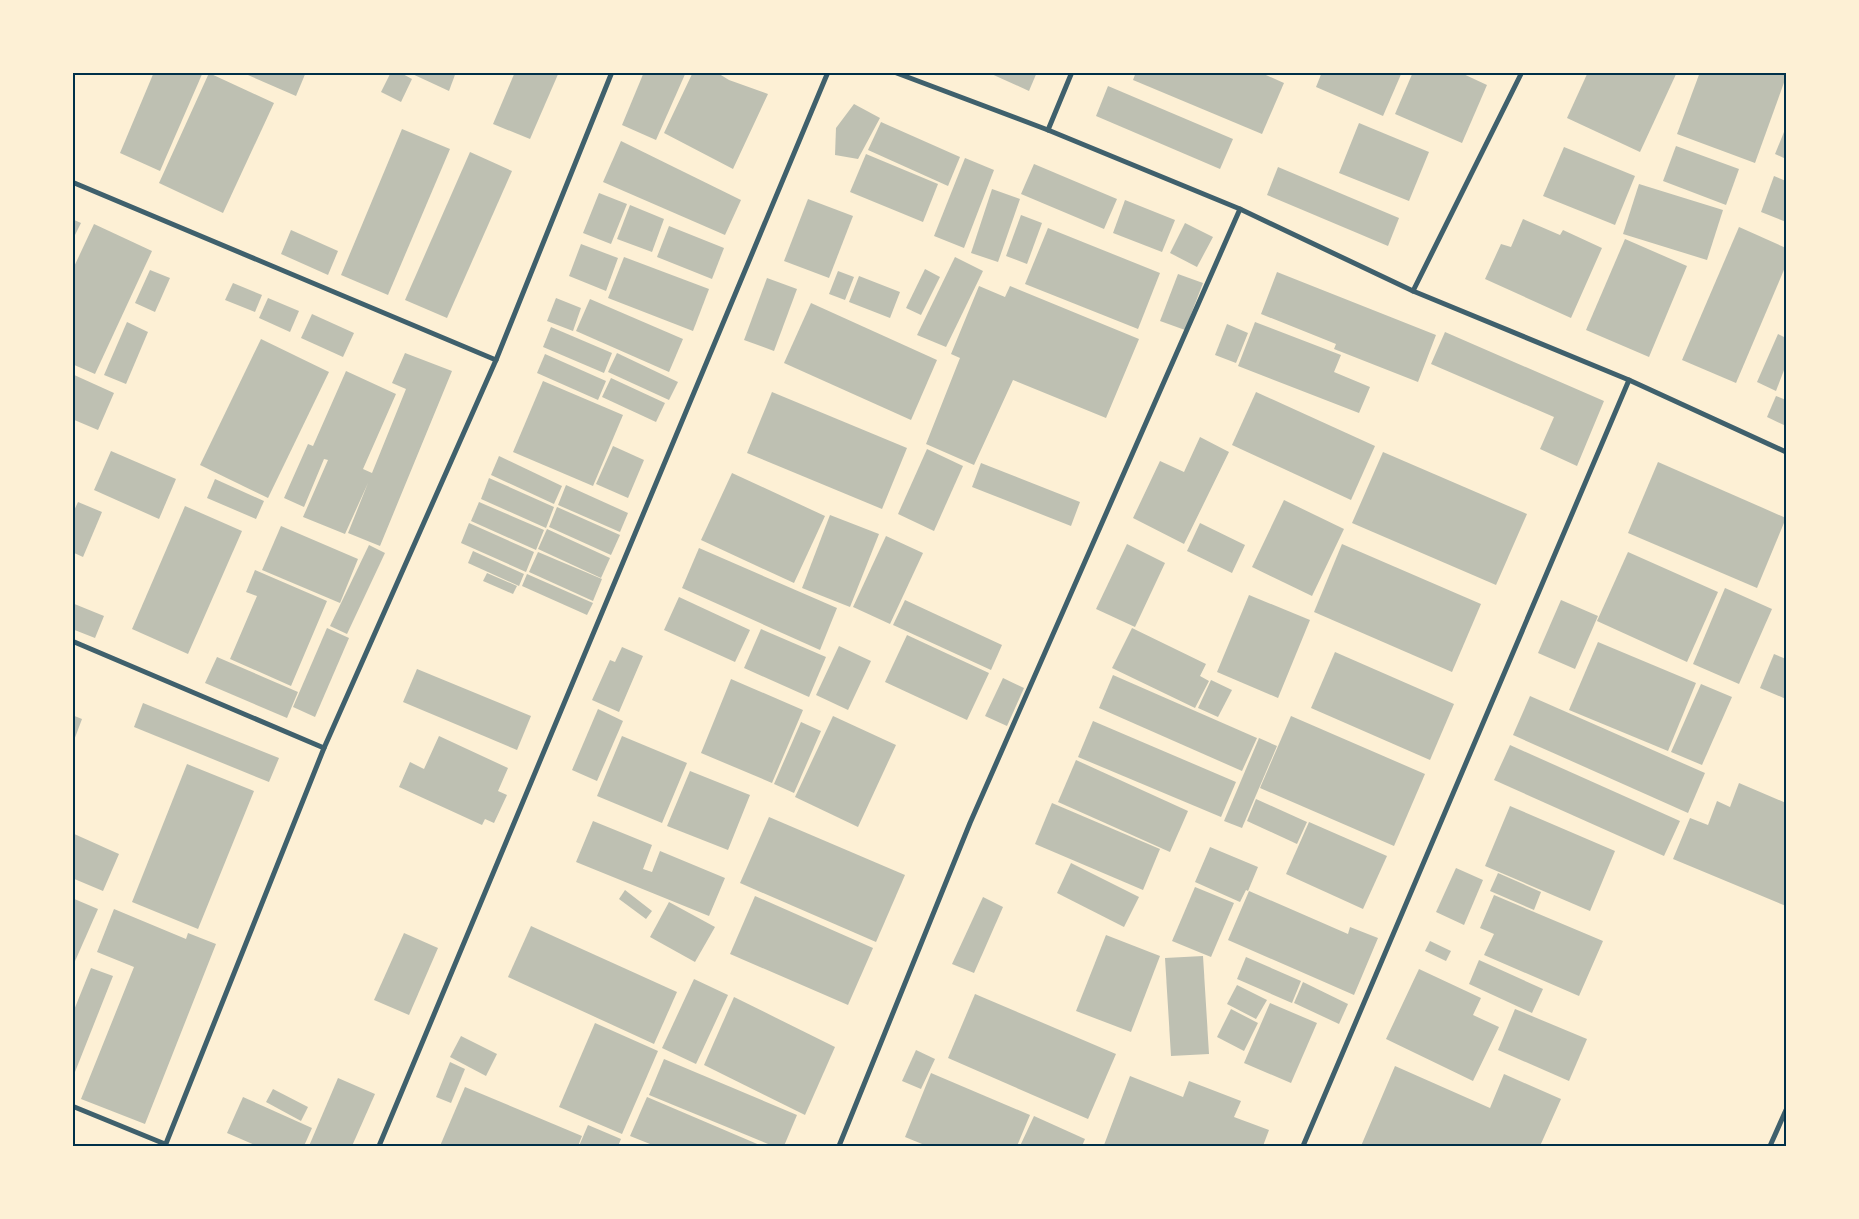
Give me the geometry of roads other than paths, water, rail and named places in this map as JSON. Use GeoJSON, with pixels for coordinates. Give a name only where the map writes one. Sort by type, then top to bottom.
{"type":"FeatureCollection","features":[{"type":"Feature","properties":{"kind":"street"},"geometry":{"type":"LineString","coordinates":[[72,1106],[165,1145],[324,748],[496,360],[612,72]]}},
{"type":"Feature","properties":{"kind":"street"},"geometry":{"type":"LineString","coordinates":[[379,1146],[828,72]]}},
{"type":"Feature","properties":{"kind":"street"},"geometry":{"type":"LineString","coordinates":[[894,72],[1048,130],[1240,209],[1413,291],[1629,380],[1786,452]]}},
{"type":"Feature","properties":{"kind":"street"},"geometry":{"type":"LineString","coordinates":[[1048,130],[1072,72]]}},
{"type":"Feature","properties":{"kind":"street"},"geometry":{"type":"LineString","coordinates":[[1413,291],[1522,72]]}},
{"type":"Feature","properties":{"kind":"street"},"geometry":{"type":"LineString","coordinates":[[72,182],[496,360]]}},
{"type":"Feature","properties":{"kind":"street"},"geometry":{"type":"LineString","coordinates":[[839,1146],[970,823],[1240,209]]}},
{"type":"Feature","properties":{"kind":"street"},"geometry":{"type":"LineString","coordinates":[[1303,1146],[1629,380]]}},
{"type":"Feature","properties":{"kind":"street"},"geometry":{"type":"LineString","coordinates":[[72,641],[324,748]]}},
{"type":"Feature","properties":{"kind":"street"},"geometry":{"type":"LineString","coordinates":[[1770,1146],[1786,1110]]}}]}
